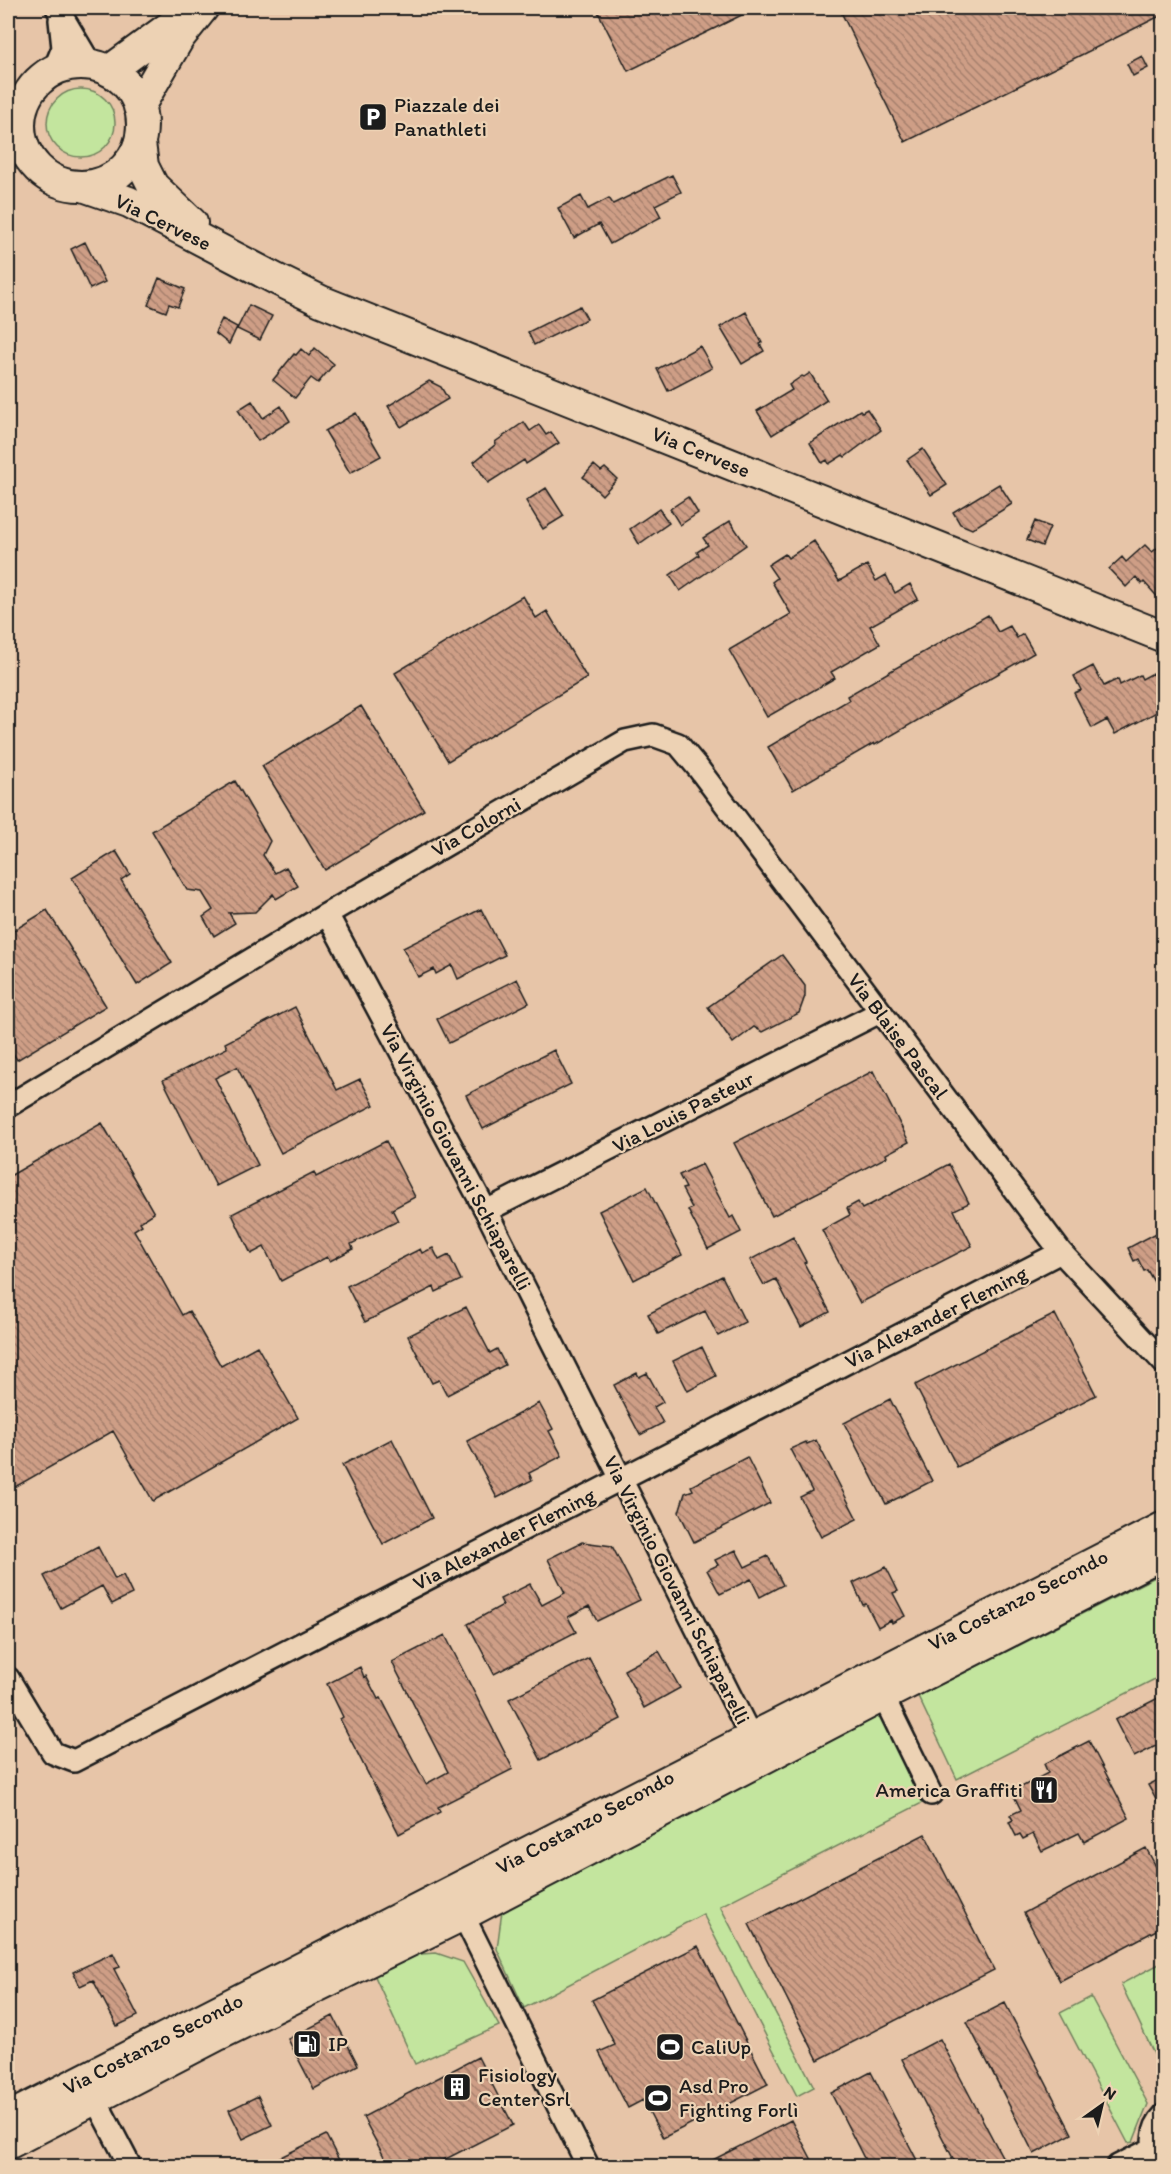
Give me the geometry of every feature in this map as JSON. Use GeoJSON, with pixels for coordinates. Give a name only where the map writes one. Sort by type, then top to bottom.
{"type":"FeatureCollection","features":[{"type":"Feature","properties":{"kind":"street"},"geometry":{"type":"LineString","coordinates":[[57,9],[100,68],[197,8]]}},
{"type":"Feature","properties":{"kind":"street"},"geometry":{"type":"LineString","coordinates":[[139,107],[179,38],[203,8]]}},
{"type":"Feature","properties":{"kind":"street"},"geometry":{"type":"LineString","coordinates":[[54,70],[63,48],[57,9]]}},
{"type":"Feature","properties":{"kind":"street","name":"Via Cervese"},"geometry":{"type":"LineString","coordinates":[[140,143],[132,159],[118,174],[100,183],[83,186],[67,185],[51,179],[19,159],[20,116],[24,102],[19,95],[54,70],[76,64],[100,68],[129,87],[139,107],[143,166],[153,186],[196,227],[242,261]]}},
{"type":"Feature","properties":{"kind":"street","name":"Via Cervese"},"geometry":{"type":"LineString","coordinates":[[83,186],[129,202],[321,301],[1164,637]]}},
{"type":"Feature","properties":{"kind":"street","name":"Via Blaise Pascal"},"geometry":{"type":"LineString","coordinates":[[625,741],[653,735],[678,744],[1061,1252],[1164,1363]]}},
{"type":"Feature","properties":{"kind":"street","name":"Via Colorni"},"geometry":{"type":"LineString","coordinates":[[327,914],[625,741]]}},
{"type":"Feature","properties":{"kind":"street"},"geometry":{"type":"LineString","coordinates":[[8,1106],[327,914]]}},
{"type":"Feature","properties":{"kind":"street","name":"Via Virginio Giovanni Schiaparelli"},"geometry":{"type":"LineString","coordinates":[[327,914],[486,1211],[750,1735]]}},
{"type":"Feature","properties":{"kind":"street","name":"Via Louis Pasteur"},"geometry":{"type":"LineString","coordinates":[[486,1211],[880,1012]]}},
{"type":"Feature","properties":{"kind":"street","name":"Via Alexander Fleming"},"geometry":{"type":"LineString","coordinates":[[8,1678],[53,1753],[74,1761],[1061,1252]]}},
{"type":"Feature","properties":{"kind":"street","name":"Via Costanzo Secondo"},"geometry":{"type":"LineString","coordinates":[[8,2118],[452,1891],[750,1735],[1164,1527]]}},
{"type":"Feature","properties":{"kind":"street","name":"Via Costanzo Secondo"},"geometry":{"type":"LineString","coordinates":[[8,2144],[218,2035],[463,1915],[883,1696],[1164,1553]]}},
{"type":"Feature","properties":{"kind":"street"},"geometry":{"type":"LineString","coordinates":[[883,1696],[931,1794]]}},
{"type":"Feature","properties":{"kind":"street"},"geometry":{"type":"LineString","coordinates":[[463,1915],[588,2166]]}},
{"type":"Feature","properties":{"kind":"street"},"geometry":{"type":"LineString","coordinates":[[95,2098],[130,2166]]}},
{"type":"Feature","properties":{"kind":"street"},"geometry":{"type":"LineString","coordinates":[[1118,2166],[1159,2155],[1153,2131],[1164,2115]]}},
{"type":"Feature","properties":{"kind":"green space"},"geometry":{"type":"Polygon","coordinates":[[[81,89],[94,92],[105,99],[112,110],[115,123],[112,136],[105,147],[94,154],[81,157],[68,154],[57,147],[50,136],[47,123],[50,110],[57,99],[68,92],[81,89]]]}},
{"type":"Feature","properties":{"kind":"green space"},"geometry":{"type":"Polygon","coordinates":[[[1163,1573],[1163,1675],[957,1779],[918,1696],[1163,1573]]]}},
{"type":"Feature","properties":{"kind":"green space"},"geometry":{"type":"Polygon","coordinates":[[[877,1710],[924,1802],[720,1906],[814,2087],[797,2096],[703,1914],[524,2008],[497,1949],[502,1911],[877,1710]]]}},
{"type":"Feature","properties":{"kind":"green space"},"geometry":{"type":"Polygon","coordinates":[[[436,1953],[463,1962],[499,2026],[415,2064],[373,1972],[407,1955],[436,1953]]]}},
{"type":"Feature","properties":{"kind":"green space"},"geometry":{"type":"Polygon","coordinates":[[[1163,1962],[1163,2073],[1121,1984],[1163,1962]]]}},
{"type":"Feature","properties":{"kind":"green space"},"geometry":{"type":"Polygon","coordinates":[[[1091,1997],[1148,2104],[1133,2142],[1128,2143],[1060,2013],[1091,1997]]]}},
{"type":"Feature","properties":{"kind":"building"},"geometry":{"type":"Polygon","coordinates":[[[596,8],[756,8],[628,71],[596,8]]]}},
{"type":"Feature","properties":{"kind":"building"},"geometry":{"type":"Polygon","coordinates":[[[839,8],[1164,8],[1164,14],[905,142],[839,8]]]}},
{"type":"Feature","properties":{"kind":"building"},"geometry":{"type":"Polygon","coordinates":[[[1142,56],[1148,68],[1133,76],[1127,64],[1142,56]]]}},
{"type":"Feature","properties":{"kind":"building"},"geometry":{"type":"Polygon","coordinates":[[[672,175],[681,192],[655,205],[661,217],[610,244],[599,224],[574,238],[558,208],[581,196],[588,209],[609,198],[613,204],[672,175]]]}},
{"type":"Feature","properties":{"kind":"building"},"geometry":{"type":"Polygon","coordinates":[[[85,242],[105,282],[90,289],[71,249],[85,242]]]}},
{"type":"Feature","properties":{"kind":"building"},"geometry":{"type":"Polygon","coordinates":[[[159,278],[185,289],[178,307],[169,304],[166,312],[148,305],[159,278]]]}},
{"type":"Feature","properties":{"kind":"building"},"geometry":{"type":"Polygon","coordinates":[[[249,305],[272,316],[260,340],[237,329],[249,305]]]}},
{"type":"Feature","properties":{"kind":"building"},"geometry":{"type":"Polygon","coordinates":[[[580,306],[587,319],[534,345],[528,332],[580,306]]]}},
{"type":"Feature","properties":{"kind":"building"},"geometry":{"type":"Polygon","coordinates":[[[746,312],[764,351],[742,364],[720,327],[746,312]]]}},
{"type":"Feature","properties":{"kind":"building"},"geometry":{"type":"Polygon","coordinates":[[[222,319],[237,327],[229,344],[215,333],[222,319]]]}},
{"type":"Feature","properties":{"kind":"building"},"geometry":{"type":"Polygon","coordinates":[[[700,346],[712,368],[668,391],[657,369],[700,346]]]}},
{"type":"Feature","properties":{"kind":"building"},"geometry":{"type":"Polygon","coordinates":[[[315,348],[334,364],[318,383],[311,378],[295,398],[273,380],[294,354],[296,355],[301,349],[309,356],[315,348]]]}},
{"type":"Feature","properties":{"kind":"building"},"geometry":{"type":"Polygon","coordinates":[[[810,373],[827,400],[772,435],[757,411],[792,390],[789,385],[810,373]]]}},
{"type":"Feature","properties":{"kind":"building"},"geometry":{"type":"Polygon","coordinates":[[[429,381],[441,387],[448,399],[401,427],[388,406],[429,381]]]}},
{"type":"Feature","properties":{"kind":"building"},"geometry":{"type":"Polygon","coordinates":[[[252,401],[263,418],[281,406],[290,421],[258,441],[238,410],[252,401]]]}},
{"type":"Feature","properties":{"kind":"building"},"geometry":{"type":"Polygon","coordinates":[[[867,409],[881,430],[845,457],[843,455],[829,464],[827,460],[822,463],[810,443],[860,410],[862,412],[867,409]]]}},
{"type":"Feature","properties":{"kind":"building"},"geometry":{"type":"Polygon","coordinates":[[[356,413],[381,456],[350,473],[325,431],[356,413]]]}},
{"type":"Feature","properties":{"kind":"building"},"geometry":{"type":"Polygon","coordinates":[[[524,422],[530,431],[539,425],[546,435],[551,432],[559,443],[526,464],[524,460],[488,483],[474,462],[496,444],[495,442],[524,422]]]}},
{"type":"Feature","properties":{"kind":"building"},"geometry":{"type":"Polygon","coordinates":[[[923,449],[947,485],[931,495],[907,460],[923,449]]]}},
{"type":"Feature","properties":{"kind":"building"},"geometry":{"type":"Polygon","coordinates":[[[594,465],[601,471],[605,468],[617,479],[602,495],[583,477],[594,465]]]}},
{"type":"Feature","properties":{"kind":"building"},"geometry":{"type":"Polygon","coordinates":[[[999,484],[1012,504],[972,529],[960,524],[953,512],[999,484]]]}},
{"type":"Feature","properties":{"kind":"building"},"geometry":{"type":"Polygon","coordinates":[[[546,488],[564,516],[543,529],[526,501],[546,488]]]}},
{"type":"Feature","properties":{"kind":"building"},"geometry":{"type":"Polygon","coordinates":[[[688,497],[698,513],[680,525],[670,509],[688,497]]]}},
{"type":"Feature","properties":{"kind":"building"},"geometry":{"type":"Polygon","coordinates":[[[659,509],[669,523],[639,544],[630,529],[659,509]]]}},
{"type":"Feature","properties":{"kind":"building"},"geometry":{"type":"Polygon","coordinates":[[[730,521],[746,545],[680,591],[670,575],[699,555],[697,552],[708,545],[703,538],[730,521]]]}},
{"type":"Feature","properties":{"kind":"building"},"geometry":{"type":"Polygon","coordinates":[[[1035,521],[1050,527],[1042,546],[1027,540],[1035,521]]]}},
{"type":"Feature","properties":{"kind":"building"},"geometry":{"type":"Polygon","coordinates":[[[814,541],[839,581],[867,565],[876,581],[886,575],[895,593],[910,584],[918,599],[870,626],[880,644],[831,672],[835,678],[767,717],[729,650],[791,614],[772,582],[777,578],[768,565],[785,554],[788,558],[814,541]]]}},
{"type":"Feature","properties":{"kind":"building"},"geometry":{"type":"Polygon","coordinates":[[[1164,543],[1164,604],[1144,582],[1142,584],[1136,577],[1126,587],[1109,569],[1122,557],[1126,562],[1145,545],[1152,552],[1164,543]]]}},
{"type":"Feature","properties":{"kind":"building"},"geometry":{"type":"Polygon","coordinates":[[[523,596],[536,618],[547,611],[587,678],[448,761],[395,673],[523,596]]]}},
{"type":"Feature","properties":{"kind":"building"},"geometry":{"type":"Polygon","coordinates":[[[988,615],[998,632],[1010,626],[1017,638],[1023,634],[1034,653],[793,790],[768,747],[849,700],[847,696],[988,615]]]}},
{"type":"Feature","properties":{"kind":"building"},"geometry":{"type":"Polygon","coordinates":[[[1093,666],[1104,686],[1118,679],[1120,685],[1140,675],[1142,679],[1153,673],[1164,693],[1164,705],[1156,709],[1157,712],[1115,734],[1107,720],[1092,728],[1074,693],[1081,690],[1074,676],[1093,666]]]}},
{"type":"Feature","properties":{"kind":"building"},"geometry":{"type":"Polygon","coordinates":[[[361,706],[424,810],[325,870],[262,766],[361,706]]]}},
{"type":"Feature","properties":{"kind":"building"},"geometry":{"type":"Polygon","coordinates":[[[235,781],[270,841],[263,855],[275,873],[286,867],[298,886],[276,899],[273,894],[255,912],[229,913],[235,923],[214,936],[203,917],[213,910],[202,892],[187,890],[152,831],[235,781]]]}},
{"type":"Feature","properties":{"kind":"building"},"geometry":{"type":"Polygon","coordinates":[[[116,851],[130,874],[121,880],[172,963],[137,985],[72,878],[116,851]]]}},
{"type":"Feature","properties":{"kind":"building"},"geometry":{"type":"Polygon","coordinates":[[[481,909],[505,955],[458,979],[452,965],[436,974],[434,969],[418,977],[403,948],[481,909]]]}},
{"type":"Feature","properties":{"kind":"building"},"geometry":{"type":"Polygon","coordinates":[[[47,910],[106,1006],[17,1060],[8,1045],[8,934],[47,910]]]}},
{"type":"Feature","properties":{"kind":"building"},"geometry":{"type":"Polygon","coordinates":[[[782,955],[805,986],[805,996],[799,1013],[762,1032],[754,1027],[733,1043],[708,1007],[782,955]]]}},
{"type":"Feature","properties":{"kind":"building"},"geometry":{"type":"Polygon","coordinates":[[[517,979],[529,1003],[449,1043],[437,1019],[517,979]]]}},
{"type":"Feature","properties":{"kind":"building"},"geometry":{"type":"Polygon","coordinates":[[[295,1007],[337,1090],[360,1079],[374,1105],[281,1153],[237,1067],[215,1078],[258,1165],[216,1186],[163,1080],[227,1048],[225,1043],[295,1007]]]}},
{"type":"Feature","properties":{"kind":"building"},"geometry":{"type":"Polygon","coordinates":[[[554,1050],[571,1084],[483,1129],[466,1095],[554,1050]]]}},
{"type":"Feature","properties":{"kind":"building"},"geometry":{"type":"Polygon","coordinates":[[[873,1071],[909,1142],[886,1154],[887,1157],[772,1216],[734,1143],[873,1071]]]}},
{"type":"Feature","properties":{"kind":"building"},"geometry":{"type":"Polygon","coordinates":[[[102,1123],[154,1213],[140,1222],[142,1225],[134,1230],[182,1315],[189,1311],[221,1366],[257,1346],[298,1418],[153,1501],[113,1431],[8,1491],[8,1177],[102,1123]]]}},
{"type":"Feature","properties":{"kind":"building"},"geometry":{"type":"Polygon","coordinates":[[[386,1141],[415,1197],[392,1209],[398,1221],[351,1244],[353,1249],[330,1261],[327,1257],[281,1281],[264,1247],[251,1254],[232,1214],[314,1172],[316,1177],[386,1141]]]}},
{"type":"Feature","properties":{"kind":"building"},"geometry":{"type":"Polygon","coordinates":[[[702,1164],[730,1218],[733,1216],[741,1232],[708,1249],[688,1210],[692,1208],[682,1189],[686,1188],[679,1175],[702,1164]]]}},
{"type":"Feature","properties":{"kind":"building"},"geometry":{"type":"Polygon","coordinates":[[[949,1164],[969,1203],[954,1210],[972,1246],[860,1303],[822,1230],[850,1215],[847,1208],[858,1202],[862,1209],[949,1164]]]}},
{"type":"Feature","properties":{"kind":"building"},"geometry":{"type":"Polygon","coordinates":[[[647,1187],[682,1255],[634,1280],[599,1211],[647,1187]]]}},
{"type":"Feature","properties":{"kind":"building"},"geometry":{"type":"Polygon","coordinates":[[[1164,1229],[1164,1299],[1147,1270],[1144,1271],[1138,1259],[1134,1261],[1128,1248],[1164,1229]]]}},
{"type":"Feature","properties":{"kind":"building"},"geometry":{"type":"Polygon","coordinates":[[[793,1237],[830,1312],[801,1327],[776,1279],[764,1285],[750,1260],[793,1237]]]}},
{"type":"Feature","properties":{"kind":"building"},"geometry":{"type":"Polygon","coordinates":[[[433,1248],[439,1260],[449,1255],[461,1280],[436,1292],[434,1287],[365,1322],[347,1286],[420,1249],[422,1253],[433,1248]]]}},
{"type":"Feature","properties":{"kind":"building"},"geometry":{"type":"Polygon","coordinates":[[[722,1276],[745,1322],[718,1336],[705,1311],[658,1334],[648,1314],[722,1276]]]}},
{"type":"Feature","properties":{"kind":"building"},"geometry":{"type":"Polygon","coordinates":[[[466,1307],[490,1353],[497,1349],[505,1365],[447,1395],[439,1380],[432,1383],[408,1336],[466,1307]]]}},
{"type":"Feature","properties":{"kind":"building"},"geometry":{"type":"Polygon","coordinates":[[[1055,1314],[1096,1395],[957,1467],[915,1385],[1055,1314]]]}},
{"type":"Feature","properties":{"kind":"building"},"geometry":{"type":"Polygon","coordinates":[[[702,1347],[716,1376],[688,1391],[673,1361],[702,1347]]]}},
{"type":"Feature","properties":{"kind":"building"},"geometry":{"type":"Polygon","coordinates":[[[637,1373],[639,1377],[647,1373],[663,1402],[654,1407],[663,1423],[640,1435],[614,1385],[637,1373]]]}},
{"type":"Feature","properties":{"kind":"building"},"geometry":{"type":"Polygon","coordinates":[[[890,1399],[932,1481],[886,1504],[844,1423],[890,1399]]]}},
{"type":"Feature","properties":{"kind":"building"},"geometry":{"type":"Polygon","coordinates":[[[539,1403],[553,1429],[549,1431],[562,1456],[529,1473],[532,1480],[497,1498],[467,1441],[539,1403]]]}},
{"type":"Feature","properties":{"kind":"building"},"geometry":{"type":"Polygon","coordinates":[[[392,1439],[432,1518],[383,1544],[342,1465],[392,1439]]]}},
{"type":"Feature","properties":{"kind":"building"},"geometry":{"type":"Polygon","coordinates":[[[816,1440],[857,1519],[821,1537],[800,1497],[812,1491],[790,1449],[816,1440]]]}},
{"type":"Feature","properties":{"kind":"building"},"geometry":{"type":"Polygon","coordinates":[[[747,1457],[770,1503],[694,1542],[679,1512],[685,1493],[693,1490],[691,1486],[747,1457]]]}},
{"type":"Feature","properties":{"kind":"building"},"geometry":{"type":"Polygon","coordinates":[[[582,1542],[612,1546],[640,1600],[597,1621],[589,1606],[568,1617],[576,1632],[494,1674],[468,1624],[503,1605],[500,1599],[530,1584],[542,1605],[565,1593],[548,1559],[582,1542]]]}},
{"type":"Feature","properties":{"kind":"building"},"geometry":{"type":"Polygon","coordinates":[[[98,1547],[115,1579],[123,1575],[132,1594],[112,1604],[102,1586],[61,1608],[44,1576],[98,1547]]]}},
{"type":"Feature","properties":{"kind":"building"},"geometry":{"type":"Polygon","coordinates":[[[736,1550],[745,1567],[768,1556],[783,1585],[760,1597],[751,1579],[720,1594],[707,1570],[718,1565],[715,1560],[736,1550]]]}},
{"type":"Feature","properties":{"kind":"building"},"geometry":{"type":"Polygon","coordinates":[[[886,1567],[898,1591],[893,1593],[905,1616],[878,1627],[866,1604],[863,1605],[853,1583],[886,1567]]]}},
{"type":"Feature","properties":{"kind":"building"},"geometry":{"type":"Polygon","coordinates":[[[445,1635],[513,1769],[438,1807],[440,1812],[399,1834],[340,1719],[343,1717],[327,1684],[360,1667],[378,1699],[381,1698],[426,1784],[448,1772],[392,1662],[445,1635]]]}},
{"type":"Feature","properties":{"kind":"building"},"geometry":{"type":"Polygon","coordinates":[[[659,1651],[680,1688],[644,1708],[624,1670],[659,1651]]]}},
{"type":"Feature","properties":{"kind":"building"},"geometry":{"type":"Polygon","coordinates":[[[589,1658],[621,1719],[541,1760],[509,1699],[589,1658]]]}},
{"type":"Feature","properties":{"kind":"building"},"geometry":{"type":"Polygon","coordinates":[[[1164,1695],[1164,1742],[1134,1757],[1115,1720],[1164,1695]]]}},
{"type":"Feature","properties":{"kind":"building"},"geometry":{"type":"Polygon","coordinates":[[[1089,1741],[1129,1818],[1084,1842],[1079,1833],[1042,1851],[1033,1834],[1023,1839],[1020,1834],[1016,1836],[1009,1822],[1013,1820],[1010,1815],[1021,1810],[1012,1792],[1048,1773],[1044,1764],[1089,1741]]]}},
{"type":"Feature","properties":{"kind":"building"},"geometry":{"type":"Polygon","coordinates":[[[1164,1777],[1164,1814],[1148,1785],[1164,1777]]]}},
{"type":"Feature","properties":{"kind":"building"},"geometry":{"type":"Polygon","coordinates":[[[925,1834],[994,1970],[818,2060],[749,1924],[925,1834]]]}},
{"type":"Feature","properties":{"kind":"building"},"geometry":{"type":"Polygon","coordinates":[[[1146,1848],[1164,1881],[1164,1926],[1060,1981],[1024,1913],[1146,1848]]]}},
{"type":"Feature","properties":{"kind":"building"},"geometry":{"type":"Polygon","coordinates":[[[698,1946],[768,2084],[663,2138],[643,2100],[628,2108],[599,2052],[615,2045],[592,2000],[698,1946]]]}},
{"type":"Feature","properties":{"kind":"building"},"geometry":{"type":"Polygon","coordinates":[[[113,1953],[120,1967],[114,1969],[138,2016],[117,2026],[93,1980],[80,1986],[73,1972],[113,1953]]]}},
{"type":"Feature","properties":{"kind":"building"},"geometry":{"type":"Polygon","coordinates":[[[1005,2003],[1072,2134],[1034,2154],[967,2022],[1005,2003]]]}},
{"type":"Feature","properties":{"kind":"building"},"geometry":{"type":"Polygon","coordinates":[[[333,2016],[358,2065],[314,2089],[288,2039],[333,2016]]]}},
{"type":"Feature","properties":{"kind":"building"},"geometry":{"type":"Polygon","coordinates":[[[940,2039],[1007,2166],[957,2166],[902,2059],[940,2039]]]}},
{"type":"Feature","properties":{"kind":"building","name":"Fisiology Center Srl"},"geometry":{"type":"Polygon","coordinates":[[[478,2057],[513,2125],[432,2166],[389,2166],[363,2117],[478,2057]]]}},
{"type":"Feature","properties":{"kind":"building"},"geometry":{"type":"Polygon","coordinates":[[[871,2072],[920,2166],[868,2166],[831,2093],[871,2072]]]}},
{"type":"Feature","properties":{"kind":"building"},"geometry":{"type":"Polygon","coordinates":[[[258,2096],[272,2125],[243,2139],[229,2110],[258,2096]]]}},
{"type":"Feature","properties":{"kind":"building"},"geometry":{"type":"Polygon","coordinates":[[[791,2120],[815,2166],[701,2166],[791,2120]]]}},
{"type":"Feature","properties":{"kind":"building"},"geometry":{"type":"Polygon","coordinates":[[[326,2135],[342,2166],[262,2166],[326,2135]]]}},
{"type":"Feature","properties":{"kind":"place","name":"Piazzale dei Panathleti"},"geometry":{"type":"Point","coordinates":[373,117]}},
{"type":"Feature","properties":{"kind":"place","name":"America Graffiti"},"geometry":{"type":"Point","coordinates":[1044,1790]}},
{"type":"Feature","properties":{"kind":"place","name":"IP"},"geometry":{"type":"Point","coordinates":[307,2044]}},
{"type":"Feature","properties":{"kind":"place","name":"CaliUp"},"geometry":{"type":"Point","coordinates":[670,2047]}},
{"type":"Feature","properties":{"kind":"place","name":"Fisiology Center Srl"},"geometry":{"type":"Point","coordinates":[457,2087]}},
{"type":"Feature","properties":{"kind":"place","name":"Asd Pro Fighting Forlì"},"geometry":{"type":"Point","coordinates":[658,2098]}}]}
